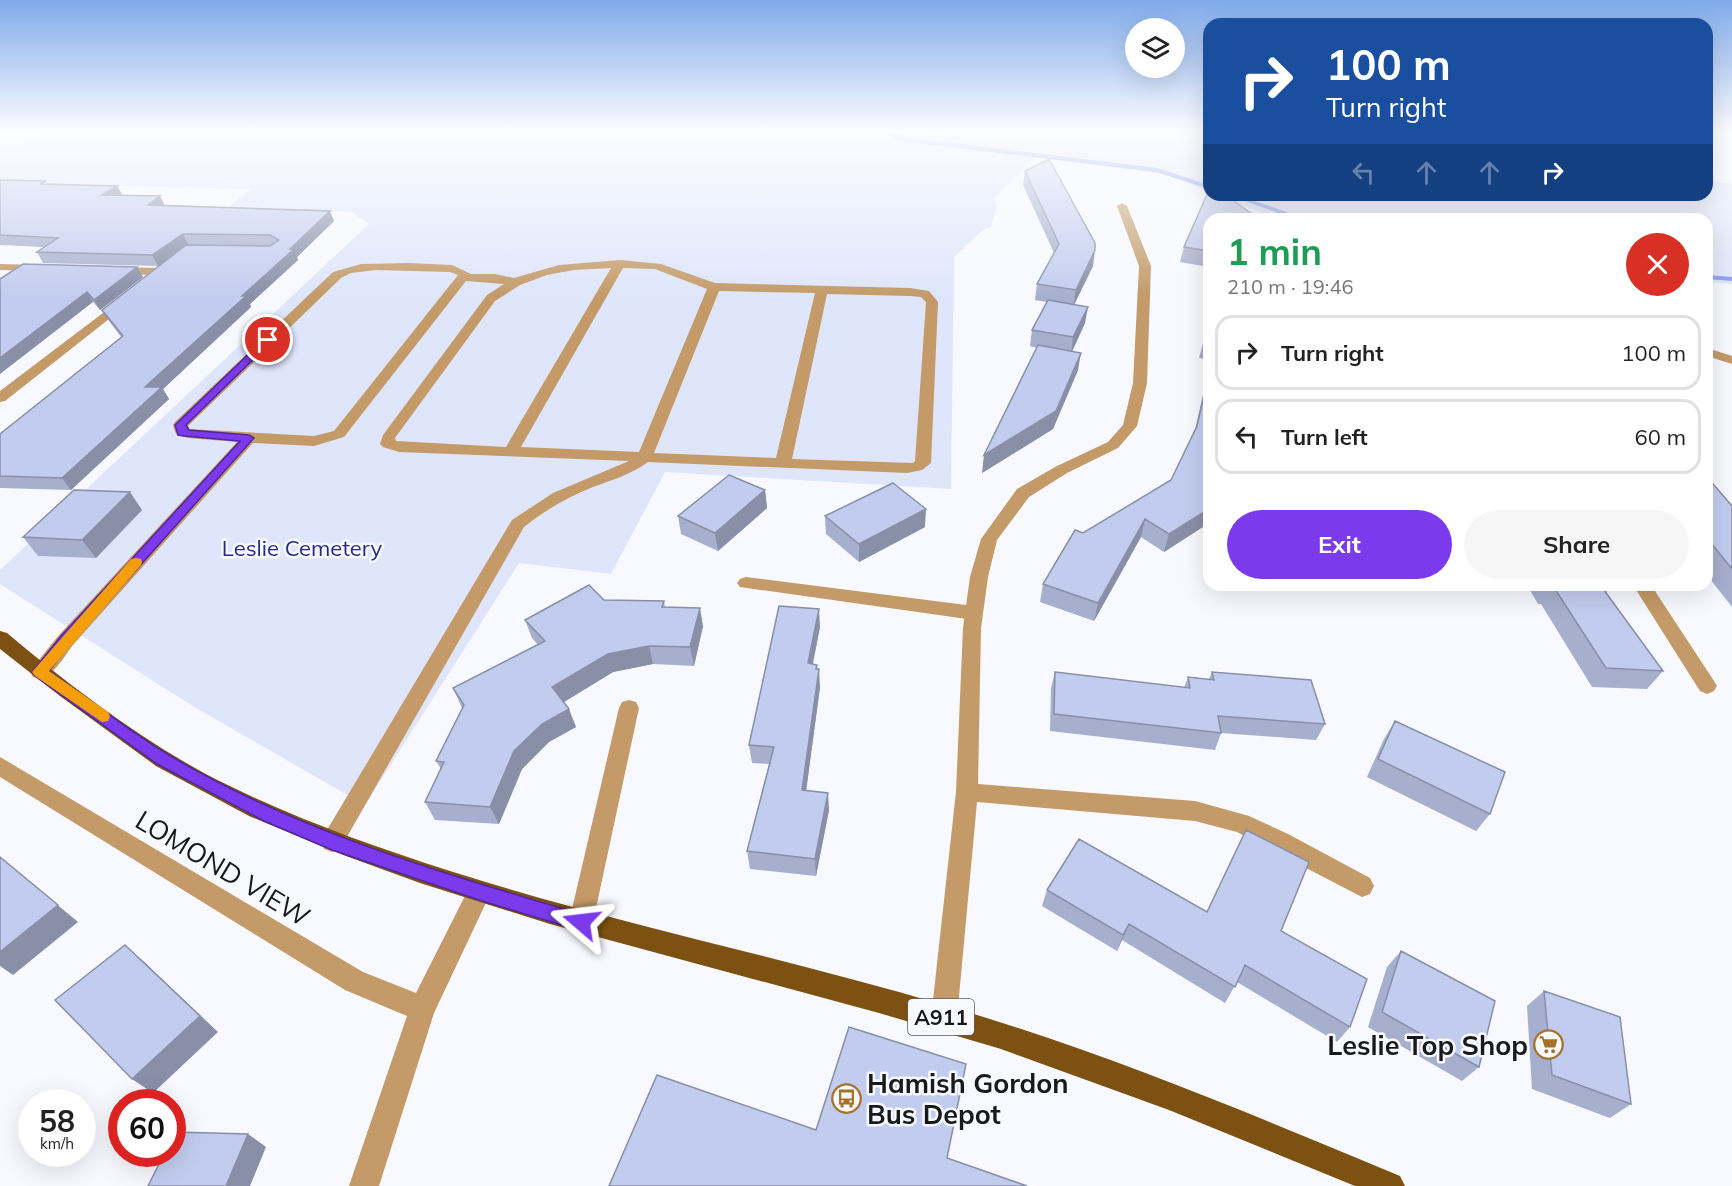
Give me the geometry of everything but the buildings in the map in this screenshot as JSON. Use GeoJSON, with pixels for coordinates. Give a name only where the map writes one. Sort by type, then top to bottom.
{"type":"FeatureCollection","features":[{"type":"Feature","properties":{"kind":"main road","name":"A911"},"geometry":{"type":"LineString","coordinates":[[0,639],[40,672],[162,759],[270,816],[332,842],[479,892],[581,922],[944,1018],[1068,1057],[1164,1092],[1389,1186]]}},
{"type":"Feature","properties":{"kind":"street"},"geometry":{"type":"LineString","coordinates":[[944,1018],[967,792],[974,613],[979,577],[989,539],[1023,493],[1061,470],[1113,445],[1130,426],[1140,383],[1145,266],[1122,206]]}},
{"type":"Feature","properties":{"kind":"street"},"geometry":{"type":"LineString","coordinates":[[511,452],[620,263]]}},
{"type":"Feature","properties":{"kind":"street"},"geometry":{"type":"LineString","coordinates":[[620,263],[657,266],[714,286],[925,294],[930,298],[923,463],[917,467],[907,468],[511,452],[399,447],[392,446],[387,441],[491,298],[514,282],[571,267],[620,263]]}},
{"type":"Feature","properties":{"kind":"street"},"geometry":{"type":"LineString","coordinates":[[0,267],[57,269]]}},
{"type":"Feature","properties":{"kind":"street"},"geometry":{"type":"LineString","coordinates":[[366,267],[452,269],[463,272],[465,277],[339,434],[314,441],[182,432],[180,425],[337,275],[349,269],[366,267]]}},
{"type":"Feature","properties":{"kind":"street"},"geometry":{"type":"LineString","coordinates":[[0,398],[163,269],[103,270]]}},
{"type":"Feature","properties":{"kind":"street"},"geometry":{"type":"LineString","coordinates":[[465,277],[495,278],[514,282]]}},
{"type":"Feature","properties":{"kind":"street"},"geometry":{"type":"LineString","coordinates":[[332,842],[518,524],[534,510],[555,497],[620,472],[645,457],[714,286]]}},
{"type":"Feature","properties":{"kind":"street"},"geometry":{"type":"LineString","coordinates":[[783,463],[822,290]]}},
{"type":"Feature","properties":{"kind":"street"},"geometry":{"type":"LineString","coordinates":[[1713,354],[1732,360]]}},
{"type":"Feature","properties":{"kind":"street"},"geometry":{"type":"LineString","coordinates":[[40,672],[66,640],[249,438]]}},
{"type":"Feature","properties":{"kind":"street"},"geometry":{"type":"LineString","coordinates":[[746,583],[974,613]]}},
{"type":"Feature","properties":{"kind":"street"},"geometry":{"type":"LineString","coordinates":[[1646,591],[1707,686]]}},
{"type":"Feature","properties":{"kind":"street"},"geometry":{"type":"LineString","coordinates":[[581,922],[629,708]]}},
{"type":"Feature","properties":{"kind":"street","name":"LOMOND VIEW"},"geometry":{"type":"LineString","coordinates":[[0,766],[354,981],[422,1009]]}},
{"type":"Feature","properties":{"kind":"street"},"geometry":{"type":"LineString","coordinates":[[967,792],[1195,812],[1241,823],[1280,841],[1362,886]]}},
{"type":"Feature","properties":{"kind":"street"},"geometry":{"type":"LineString","coordinates":[[364,1186],[422,1009],[479,892]]}},
{"type":"Feature","properties":{"kind":"green space","name":"Leslie Cemetery"},"geometry":{"type":"Polygon","coordinates":[[[182,187],[1005,187],[993,199],[997,206],[991,227],[983,230],[954,257],[951,489],[665,472],[611,574],[519,563],[365,805],[196,708],[0,584],[0,570],[369,224],[352,212],[229,207],[251,189],[182,187]]]}},
{"type":"Feature","properties":{"kind":"green space"},"geometry":{"type":"Polygon","coordinates":[[[1713,187],[1732,187],[1732,284],[1713,282],[1713,213],[1263,213],[1232,201],[1713,201],[1713,187]]]}},
{"type":"Feature","properties":{"kind":"waterway"},"geometry":{"type":"LineString","coordinates":[[1249,201],[1284,213]]}},
{"type":"Feature","properties":{"kind":"waterway"},"geometry":{"type":"LineString","coordinates":[[1713,277],[1732,279]]}},
{"type":"Feature","properties":{"kind":"slow traffic"},"geometry":{"type":"LineString","coordinates":[[102,716],[40,672],[136,562]]}},
{"type":"Feature","properties":{"kind":"place","name":"Leslie Top Shop"},"geometry":{"type":"Point","coordinates":[1549,1045]}},
{"type":"Feature","properties":{"kind":"place","name":"Hamish Gordon Bus Depot"},"geometry":{"type":"Point","coordinates":[846,1099]}},
{"type":"Feature","properties":{"kind":"route"},"geometry":{"type":"LineString","coordinates":[[268,340],[180,425],[182,432],[188,434],[249,438],[66,640],[40,672],[162,759],[270,816],[332,842],[479,892],[581,922]]}}]}
